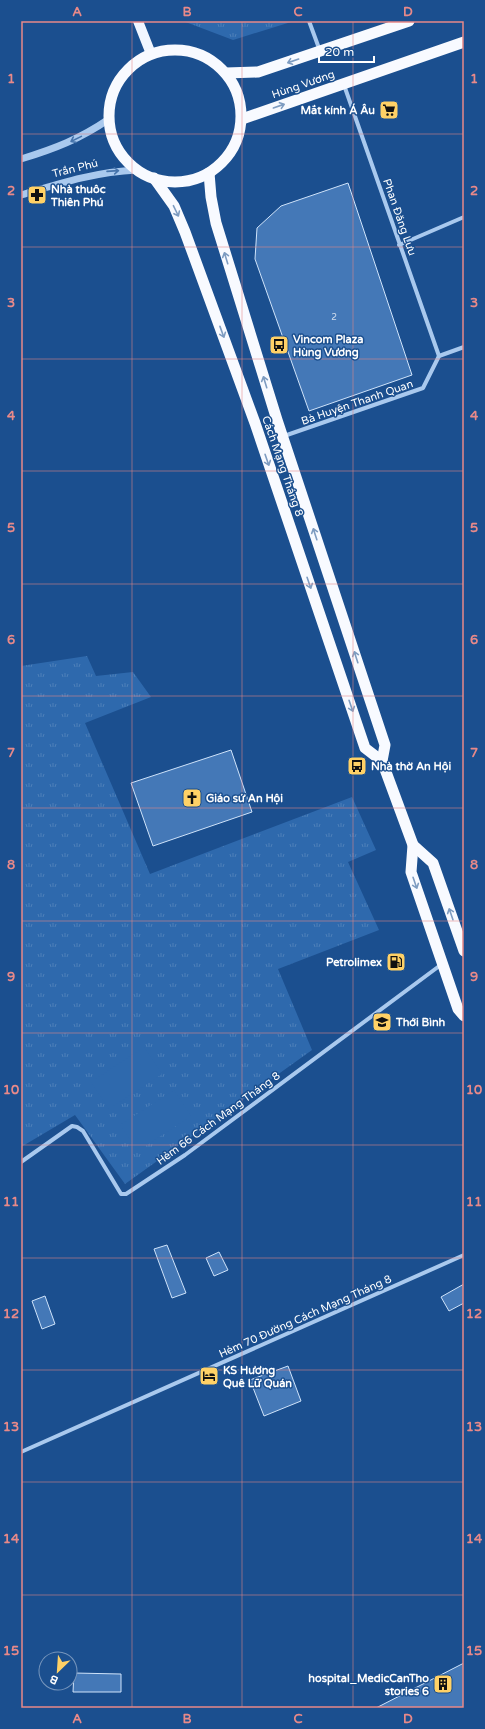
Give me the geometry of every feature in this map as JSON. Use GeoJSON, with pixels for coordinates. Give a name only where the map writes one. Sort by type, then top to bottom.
{"type":"FeatureCollection","features":[{"type":"Feature","properties":{"kind":"highway"},"geometry":{"type":"LineString","coordinates":[[226,73],[258,72],[409,21]]}},
{"type":"Feature","properties":{"kind":"highway","name":"Hùng Vương"},"geometry":{"type":"LineString","coordinates":[[242,119],[464,42]]}},
{"type":"Feature","properties":{"kind":"highway"},"geometry":{"type":"LineString","coordinates":[[171,50],[192,52],[210,59],[226,73],[235,87],[241,102],[242,119],[239,135],[233,150],[222,163],[210,173],[196,180],[184,182],[173,182],[154,178],[136,170],[123,156],[112,139],[109,119],[111,98],[119,80],[133,64],[150,54],[171,50]]}},
{"type":"Feature","properties":{"kind":"highway","name":"Cách Mạng Tháng 8"},"geometry":{"type":"LineString","coordinates":[[210,173],[211,197],[216,223],[282,437],[385,745],[382,761],[413,845],[411,872],[458,1009],[464,1016]]}},
{"type":"Feature","properties":{"kind":"highway","name":"Cách Mạng Tháng 8"},"geometry":{"type":"LineString","coordinates":[[154,178],[174,206],[185,232],[255,423],[365,748],[382,761]]}},
{"type":"Feature","properties":{"kind":"highway","name":"Cách Mạng Tháng 8"},"geometry":{"type":"LineString","coordinates":[[413,845],[433,863],[464,951]]}},
{"type":"Feature","properties":{"kind":"main road"},"geometry":{"type":"LineString","coordinates":[[138,21],[150,54]]}},
{"type":"Feature","properties":{"kind":"street"},"geometry":{"type":"LineString","coordinates":[[309,21],[320,51]]}},
{"type":"Feature","properties":{"kind":"street","name":"Phan Đăng Lưu"},"geometry":{"type":"LineString","coordinates":[[344,84],[438,356]]}},
{"type":"Feature","properties":{"kind":"street"},"geometry":{"type":"LineString","coordinates":[[21,159],[62,146],[88,134],[109,119]]}},
{"type":"Feature","properties":{"kind":"street","name":"Trần Phú"},"geometry":{"type":"LineString","coordinates":[[21,195],[76,178],[106,172],[136,170]]}},
{"type":"Feature","properties":{"kind":"street"},"geometry":{"type":"LineString","coordinates":[[400,244],[464,217]]}},
{"type":"Feature","properties":{"kind":"street"},"geometry":{"type":"LineString","coordinates":[[438,356],[464,347]]}},
{"type":"Feature","properties":{"kind":"street","name":"Bà Huyện Thanh Quan"},"geometry":{"type":"LineString","coordinates":[[282,437],[423,388],[438,356]]}},
{"type":"Feature","properties":{"kind":"street","name":"Hẻm 66 Cách Mạng Tháng 8"},"geometry":{"type":"LineString","coordinates":[[21,1162],[72,1126],[77,1127],[83,1131],[121,1194],[126,1194],[186,1155],[442,963]]}},
{"type":"Feature","properties":{"kind":"street","name":"Hẻm 70 Đường Cách Mạng Tháng 8"},"geometry":{"type":"LineString","coordinates":[[21,1452],[464,1255]]}},
{"type":"Feature","properties":{"kind":"green space"},"geometry":{"type":"Polygon","coordinates":[[[183,21],[291,21],[291,22],[233,40],[183,21]]]}},
{"type":"Feature","properties":{"kind":"green space"},"geometry":{"type":"Polygon","coordinates":[[[87,656],[96,676],[133,672],[151,697],[85,723],[150,874],[352,797],[376,850],[348,862],[379,930],[278,969],[312,1050],[125,1184],[75,1115],[21,1147],[21,666],[87,656]]]}},
{"type":"Feature","properties":{"kind":"green space"},"geometry":{"type":"Polygon","coordinates":[[[144,1047],[162,1074],[109,1109],[91,1082],[144,1047]]]}},
{"type":"Feature","properties":{"kind":"green space"},"geometry":{"type":"Polygon","coordinates":[[[174,1090],[191,1116],[138,1151],[120,1125],[174,1090]]]}},
{"type":"Feature","properties":{"kind":"building"},"geometry":{"type":"Polygon","coordinates":[[[348,183],[412,375],[309,411],[255,259],[257,228],[281,206],[348,183]]]}},
{"type":"Feature","properties":{"kind":"building","name":"Giáo sứ An Hội"},"geometry":{"type":"Polygon","coordinates":[[[231,750],[252,812],[153,846],[131,783],[231,750]]]}},
{"type":"Feature","properties":{"kind":"building"},"geometry":{"type":"Polygon","coordinates":[[[167,1245],[186,1293],[172,1298],[154,1249],[167,1245]]]}},
{"type":"Feature","properties":{"kind":"building"},"geometry":{"type":"Polygon","coordinates":[[[219,1252],[228,1270],[214,1276],[206,1258],[219,1252]]]}},
{"type":"Feature","properties":{"kind":"building"},"geometry":{"type":"Polygon","coordinates":[[[464,1284],[464,1303],[449,1311],[441,1297],[464,1284]]]}},
{"type":"Feature","properties":{"kind":"building"},"geometry":{"type":"Polygon","coordinates":[[[45,1296],[55,1324],[42,1329],[32,1301],[45,1296]]]}},
{"type":"Feature","properties":{"kind":"building"},"geometry":{"type":"Polygon","coordinates":[[[288,1366],[301,1401],[264,1416],[250,1380],[288,1366]]]}},
{"type":"Feature","properties":{"kind":"building","name":"hospital_MedicCanTho stories 6"},"geometry":{"type":"Polygon","coordinates":[[[464,1663],[464,1708],[376,1708],[464,1663]]]}},
{"type":"Feature","properties":{"kind":"building"},"geometry":{"type":"Polygon","coordinates":[[[78,1673],[121,1674],[121,1692],[73,1692],[78,1691],[78,1673]]]}},
{"type":"Feature","properties":{"kind":"place","name":"Mắt kính Á Âu"},"geometry":{"type":"Point","coordinates":[389,110]}},
{"type":"Feature","properties":{"kind":"place","name":"Nhà thuôc Thiên Phú"},"geometry":{"type":"Point","coordinates":[37,195]}},
{"type":"Feature","properties":{"kind":"place","name":"Vincom Plaza Hùng Vương"},"geometry":{"type":"Point","coordinates":[279,345]}},
{"type":"Feature","properties":{"kind":"place","name":"Nhà thờ An Hội"},"geometry":{"type":"Point","coordinates":[357,766]}},
{"type":"Feature","properties":{"kind":"place","name":"Giáo sứ An Hội"},"geometry":{"type":"Point","coordinates":[192,798]}},
{"type":"Feature","properties":{"kind":"place","name":"Petrolimex"},"geometry":{"type":"Point","coordinates":[396,962]}},
{"type":"Feature","properties":{"kind":"place","name":"Thới Bình"},"geometry":{"type":"Point","coordinates":[382,1022]}},
{"type":"Feature","properties":{"kind":"place","name":"KS Hương Quê Lữ Quán"},"geometry":{"type":"Point","coordinates":[209,1376]}},
{"type":"Feature","properties":{"kind":"place","name":"hospital_MedicCanTho stories 6"},"geometry":{"type":"Point","coordinates":[443,1684]}}]}
